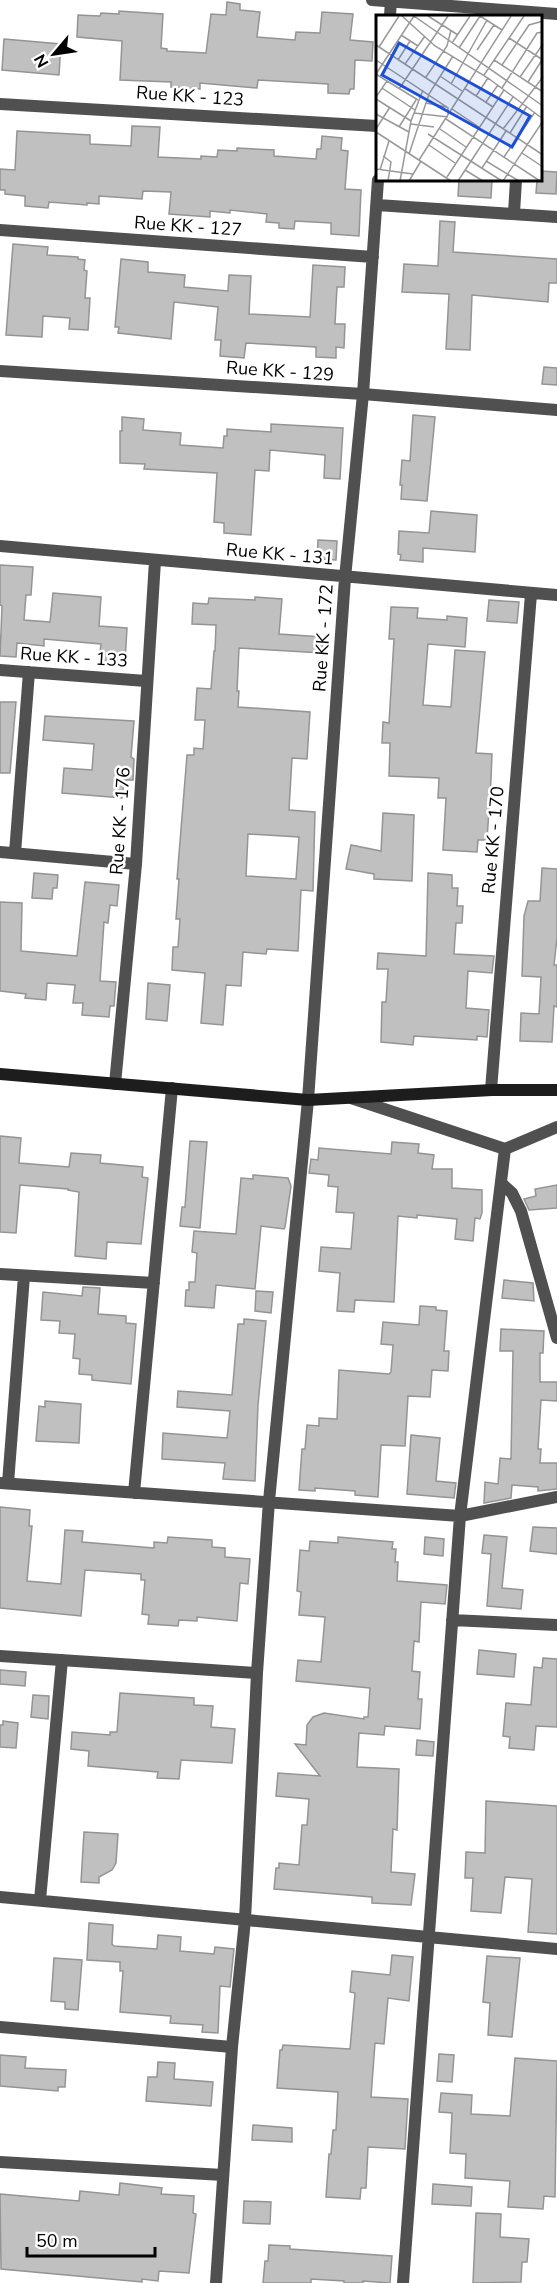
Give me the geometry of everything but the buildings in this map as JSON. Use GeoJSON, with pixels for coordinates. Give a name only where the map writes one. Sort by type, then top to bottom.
{"type":"FeatureCollection","features":[{"type":"Feature","properties":{"kind":"street"},"geometry":{"type":"LineString","coordinates":[[372,0],[526,14],[557,14]]}},
{"type":"Feature","properties":{"kind":"street","name":"Rue KK - 123"},"geometry":{"type":"LineString","coordinates":[[0,104],[376,126]]}},
{"type":"Feature","properties":{"kind":"street","name":"Rue KK - 172"},"geometry":{"type":"LineString","coordinates":[[216,2283],[232,2047],[244,1920],[269,1501],[308,1100],[345,578],[363,394],[378,182]]}},
{"type":"Feature","properties":{"kind":"street"},"geometry":{"type":"LineString","coordinates":[[514,213],[516,182]]}},
{"type":"Feature","properties":{"kind":"street"},"geometry":{"type":"LineString","coordinates":[[377,205],[557,217]]}},
{"type":"Feature","properties":{"kind":"street","name":"Rue KK - 127"},"geometry":{"type":"LineString","coordinates":[[0,230],[373,258]]}},
{"type":"Feature","properties":{"kind":"street","name":"Rue KK - 129"},"geometry":{"type":"LineString","coordinates":[[0,371],[363,394],[557,410]]}},
{"type":"Feature","properties":{"kind":"street","name":"Rue KK - 131"},"geometry":{"type":"LineString","coordinates":[[0,546],[557,595]]}},
{"type":"Feature","properties":{"kind":"street","name":"Rue KK - 176"},"geometry":{"type":"LineString","coordinates":[[115,1084],[136,864],[155,561]]}},
{"type":"Feature","properties":{"kind":"street","name":"Rue KK - 170"},"geometry":{"type":"LineString","coordinates":[[491,1090],[531,594]]}},
{"type":"Feature","properties":{"kind":"street","name":"Rue KK - 133"},"geometry":{"type":"LineString","coordinates":[[0,670],[146,681]]}},
{"type":"Feature","properties":{"kind":"street"},"geometry":{"type":"LineString","coordinates":[[15,853],[29,672]]}},
{"type":"Feature","properties":{"kind":"street"},"geometry":{"type":"LineString","coordinates":[[0,852],[136,864]]}},
{"type":"Feature","properties":{"kind":"street"},"geometry":{"type":"LineString","coordinates":[[0,1074],[308,1100],[491,1090],[557,1090]]}},
{"type":"Feature","properties":{"kind":"street"},"geometry":{"type":"LineString","coordinates":[[134,1493],[172,1088]]}},
{"type":"Feature","properties":{"kind":"street"},"geometry":{"type":"LineString","coordinates":[[350,1097],[505,1149],[557,1126]]}},
{"type":"Feature","properties":{"kind":"street"},"geometry":{"type":"LineString","coordinates":[[403,2283],[460,1516],[505,1149]]}},
{"type":"Feature","properties":{"kind":"street"},"geometry":{"type":"LineString","coordinates":[[501,1183],[512,1192],[521,1211],[557,1338]]}},
{"type":"Feature","properties":{"kind":"street"},"geometry":{"type":"LineString","coordinates":[[0,1274],[154,1283]]}},
{"type":"Feature","properties":{"kind":"street"},"geometry":{"type":"LineString","coordinates":[[24,1276],[4,1483],[460,1516],[557,1497]]}},
{"type":"Feature","properties":{"kind":"street"},"geometry":{"type":"LineString","coordinates":[[452,1620],[557,1625]]}},
{"type":"Feature","properties":{"kind":"street"},"geometry":{"type":"LineString","coordinates":[[0,1656],[257,1673]]}},
{"type":"Feature","properties":{"kind":"street"},"geometry":{"type":"LineString","coordinates":[[40,1900],[62,1660]]}},
{"type":"Feature","properties":{"kind":"street"},"geometry":{"type":"LineString","coordinates":[[0,1897],[557,1949]]}},
{"type":"Feature","properties":{"kind":"street"},"geometry":{"type":"LineString","coordinates":[[0,2027],[232,2047]]}},
{"type":"Feature","properties":{"kind":"street"},"geometry":{"type":"LineString","coordinates":[[0,2162],[223,2175]]}}]}
